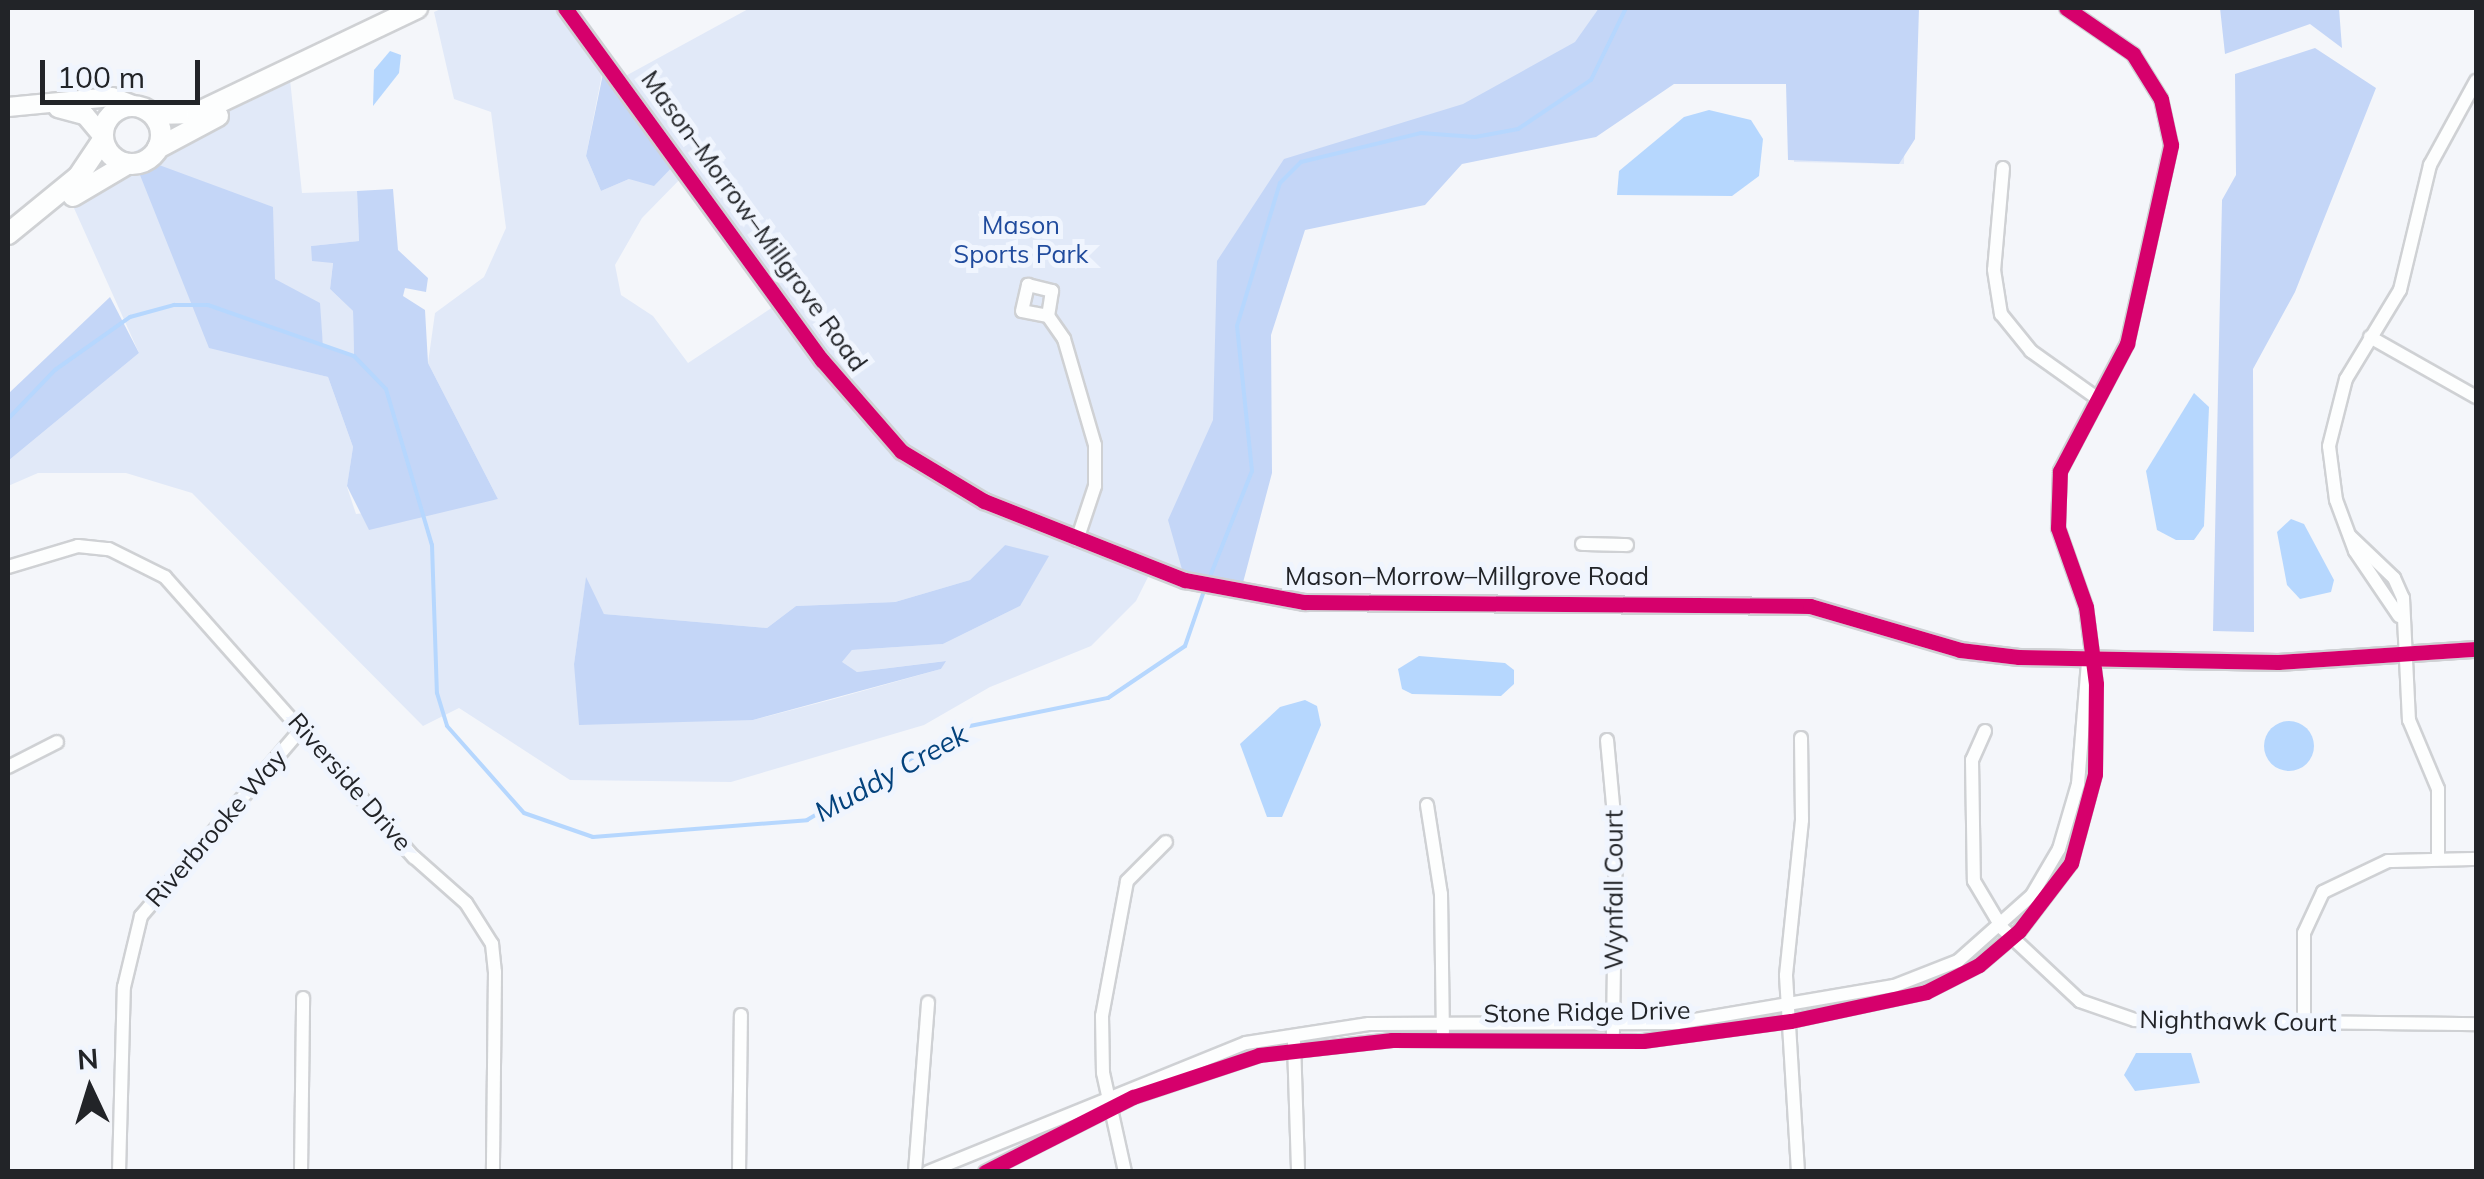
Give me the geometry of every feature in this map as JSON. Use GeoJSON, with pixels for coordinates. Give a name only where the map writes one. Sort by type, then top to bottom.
{"type":"FeatureCollection","features":[{"type":"Feature","properties":{"kind":"main road"},"geometry":{"type":"LineString","coordinates":[[14,230],[248,92],[417,8]]}},
{"type":"Feature","properties":{"kind":"main road"},"geometry":{"type":"LineString","coordinates":[[8,107],[112,97],[143,109],[181,116],[248,92]]}},
{"type":"Feature","properties":{"kind":"main road"},"geometry":{"type":"LineString","coordinates":[[48,106],[85,115],[128,164]]}},
{"type":"Feature","properties":{"kind":"main road"},"geometry":{"type":"LineString","coordinates":[[14,230],[78,177],[103,138],[114,111],[143,109]]}},
{"type":"Feature","properties":{"kind":"main road"},"geometry":{"type":"LineString","coordinates":[[143,109],[162,130],[158,148]]}},
{"type":"Feature","properties":{"kind":"street"},"geometry":{"type":"LineString","coordinates":[[2066,8],[2117,37],[2141,64],[2162,99],[2171,145],[2126,344],[2067,446],[2056,500],[2064,552],[2086,607],[2089,660]]}},
{"type":"Feature","properties":{"kind":"street","name":"Mason–Morrow–Millgrove Road"},"geometry":{"type":"LineString","coordinates":[[575,11],[702,198],[877,429],[948,483],[1077,540],[1186,580],[1240,594],[1785,604],[1852,612],[1960,650],[2089,660],[2406,655],[2476,649]]}},
{"type":"Feature","properties":{"kind":"street"},"geometry":{"type":"LineString","coordinates":[[2438,859],[2438,789],[2410,720],[2406,655],[2394,578],[2350,536],[2330,446],[2346,378],[2404,280],[2443,134],[2476,81]]}},
{"type":"Feature","properties":{"kind":"street"},"geometry":{"type":"LineString","coordinates":[[2002,168],[1994,270],[2001,314],[2031,351],[2097,398]]}},
{"type":"Feature","properties":{"kind":"street"},"geometry":{"type":"LineString","coordinates":[[1048,316],[1070,355],[1095,445],[1095,486],[1077,540]]}},
{"type":"Feature","properties":{"kind":"street"},"geometry":{"type":"LineString","coordinates":[[2370,337],[2476,397]]}},
{"type":"Feature","properties":{"kind":"street"},"geometry":{"type":"LineString","coordinates":[[1582,544],[1627,545]]}},
{"type":"Feature","properties":{"kind":"street","name":"Riverside Drive"},"geometry":{"type":"LineString","coordinates":[[8,567],[78,546],[140,561],[165,577],[304,727],[414,857],[466,903],[492,944],[493,1172]]}},
{"type":"Feature","properties":{"kind":"street","name":"Stone Ridge Drive"},"geometry":{"type":"LineString","coordinates":[[928,1172],[1111,1100],[1294,1041],[1443,1024],[1613,1024],[1789,1005],[1915,979],[1958,961],[2002,928],[2047,872],[2070,820],[2089,660]]}},
{"type":"Feature","properties":{"kind":"street","name":"Stone Ridge Drive"},"geometry":{"type":"LineString","coordinates":[[1294,1041],[1614,1040],[1791,1022],[1926,992],[2012,939],[2060,880],[2086,822],[2096,738],[2089,660]]}},
{"type":"Feature","properties":{"kind":"street","name":"Riverbrooke Way"},"geometry":{"type":"LineString","coordinates":[[119,1172],[124,986],[141,916],[304,727]]}},
{"type":"Feature","properties":{"kind":"street","name":"Nighthawk Court"},"geometry":{"type":"LineString","coordinates":[[1985,731],[1972,760],[1971,866],[2002,928],[2049,980],[2116,1017],[2476,1024]]}},
{"type":"Feature","properties":{"kind":"street"},"geometry":{"type":"LineString","coordinates":[[1798,1172],[1789,1005],[1801,738]]}},
{"type":"Feature","properties":{"kind":"street","name":"Wynfall Court"},"geometry":{"type":"LineString","coordinates":[[1608,740],[1616,838],[1614,1040]]}},
{"type":"Feature","properties":{"kind":"street"},"geometry":{"type":"LineString","coordinates":[[8,767],[58,742]]}},
{"type":"Feature","properties":{"kind":"street"},"geometry":{"type":"LineString","coordinates":[[1426,806],[1441,894],[1443,1039]]}},
{"type":"Feature","properties":{"kind":"street"},"geometry":{"type":"LineString","coordinates":[[1125,1172],[1100,1045],[1117,909],[1138,864],[1166,842]]}},
{"type":"Feature","properties":{"kind":"street"},"geometry":{"type":"LineString","coordinates":[[2304,1022],[2304,934],[2323,892],[2360,869],[2438,859],[2476,859]]}},
{"type":"Feature","properties":{"kind":"street"},"geometry":{"type":"LineString","coordinates":[[301,1172],[303,998]]}},
{"type":"Feature","properties":{"kind":"street"},"geometry":{"type":"LineString","coordinates":[[915,1172],[928,1002]]}},
{"type":"Feature","properties":{"kind":"street"},"geometry":{"type":"LineString","coordinates":[[739,1172],[742,1015]]}},
{"type":"Feature","properties":{"kind":"street"},"geometry":{"type":"LineString","coordinates":[[1294,1041],[1298,1172]]}},
{"type":"Feature","properties":{"kind":"street","name":"Stone Ridge Drive"},"geometry":{"type":"LineString","coordinates":[[986,1172],[1111,1100]]}},
{"type":"Feature","properties":{"kind":"green space","name":"Mason Sports Park"},"geometry":{"type":"Polygon","coordinates":[[[443,8],[561,8],[603,69],[586,156],[601,191],[629,179],[620,79],[750,8],[1908,8],[1904,164],[1794,162],[1796,82],[1591,80],[1301,162],[1206,586],[1152,569],[1136,601],[1091,646],[990,687],[924,725],[731,782],[570,780],[459,708],[423,726],[192,493],[126,473],[38,473],[8,486],[8,461],[139,353],[69,197],[124,157],[289,70],[302,193],[357,191],[359,241],[311,246],[333,262],[330,289],[353,311],[354,356],[323,346],[319,303],[209,347],[328,377],[353,447],[347,487],[356,514],[498,499],[428,363],[435,313],[484,277],[506,228],[491,112],[454,99],[434,12],[443,8]],[[685,174],[642,218],[615,265],[621,295],[653,316],[688,363],[779,303],[685,174]],[[1005,545],[970,580],[895,602],[796,606],[767,628],[604,614],[586,579],[574,664],[753,720],[834,699],[941,669],[945,661],[857,672],[841,663],[852,650],[943,644],[1020,606],[1005,545]]]}},
{"type":"Feature","properties":{"kind":"shaded area"},"geometry":{"type":"Polygon","coordinates":[[[1599,8],[1919,8],[1915,139],[1899,164],[1788,160],[1786,84],[1674,84],[1596,137],[1462,164],[1425,205],[1305,230],[1271,335],[1272,473],[1240,594],[1185,580],[1168,520],[1213,420],[1217,261],[1284,159],[1463,104],[1575,42],[1599,8]]]}},
{"type":"Feature","properties":{"kind":"shaded area"},"geometry":{"type":"Polygon","coordinates":[[[2220,8],[2339,8],[2342,48],[2310,24],[2225,54],[2220,8]]]}},
{"type":"Feature","properties":{"kind":"shaded area"},"geometry":{"type":"Polygon","coordinates":[[[2315,48],[2376,88],[2295,292],[2253,369],[2254,632],[2213,631],[2222,200],[2236,175],[2235,74],[2315,48]]]}},
{"type":"Feature","properties":{"kind":"shaded area"},"geometry":{"type":"Polygon","coordinates":[[[390,51],[401,55],[399,73],[373,106],[374,70],[390,51]]]}},
{"type":"Feature","properties":{"kind":"shaded area"},"geometry":{"type":"Polygon","coordinates":[[[604,69],[677,162],[654,186],[629,179],[601,191],[586,156],[604,69]]]}},
{"type":"Feature","properties":{"kind":"shaded area"},"geometry":{"type":"Polygon","coordinates":[[[1709,110],[1751,120],[1763,139],[1759,176],[1732,196],[1617,195],[1619,171],[1684,117],[1709,110]]]}},
{"type":"Feature","properties":{"kind":"shaded area"},"geometry":{"type":"Polygon","coordinates":[[[132,155],[273,207],[275,279],[320,303],[323,346],[354,356],[353,311],[330,289],[333,263],[312,261],[311,246],[359,241],[357,191],[393,189],[398,250],[428,278],[426,292],[405,288],[403,296],[425,310],[428,363],[498,499],[369,530],[347,486],[353,447],[328,377],[209,348],[132,155]]]}},
{"type":"Feature","properties":{"kind":"shaded area"},"geometry":{"type":"Polygon","coordinates":[[[110,297],[139,353],[8,461],[8,394],[110,297]]]}},
{"type":"Feature","properties":{"kind":"shaded area"},"geometry":{"type":"Polygon","coordinates":[[[2194,393],[2209,407],[2204,526],[2194,540],[2176,540],[2157,530],[2146,471],[2194,393]]]}},
{"type":"Feature","properties":{"kind":"shaded area"},"geometry":{"type":"Polygon","coordinates":[[[2291,519],[2304,524],[2334,580],[2331,592],[2300,599],[2287,585],[2277,532],[2291,519]]]}},
{"type":"Feature","properties":{"kind":"shaded area"},"geometry":{"type":"Polygon","coordinates":[[[1005,545],[1049,556],[1020,606],[943,644],[852,650],[842,662],[857,672],[946,661],[941,669],[753,720],[579,725],[574,664],[586,577],[604,614],[767,628],[796,606],[895,602],[970,580],[1005,545]]]}},
{"type":"Feature","properties":{"kind":"shaded area"},"geometry":{"type":"Polygon","coordinates":[[[1419,656],[1505,663],[1514,670],[1514,684],[1501,696],[1412,694],[1402,689],[1398,669],[1419,656]]]}},
{"type":"Feature","properties":{"kind":"shaded area"},"geometry":{"type":"Polygon","coordinates":[[[1305,700],[1317,706],[1321,725],[1282,817],[1267,817],[1240,744],[1280,707],[1305,700]]]}},
{"type":"Feature","properties":{"kind":"shaded area"},"geometry":{"type":"Polygon","coordinates":[[[2289,721],[2307,728],[2314,746],[2307,764],[2289,771],[2271,764],[2264,746],[2271,728],[2289,721]]]}},
{"type":"Feature","properties":{"kind":"shaded area"},"geometry":{"type":"Polygon","coordinates":[[[2136,1053],[2191,1053],[2200,1083],[2135,1091],[2124,1075],[2136,1053]]]}},
{"type":"Feature","properties":{"kind":"waterway","name":"Muddy Creek"},"geometry":{"type":"LineString","coordinates":[[1209,579],[1252,471],[1237,326],[1280,183],[1301,162],[1421,133],[1475,137],[1518,129],[1591,80],[1626,8]]}},
{"type":"Feature","properties":{"kind":"waterway"},"geometry":{"type":"LineString","coordinates":[[8,419],[55,370],[130,317],[174,305],[208,305],[354,356],[386,389],[432,545],[437,693],[447,726],[524,813],[593,837],[807,820],[965,727],[1108,698],[1185,646],[1205,588]]}},
{"type":"Feature","properties":{"kind":"cycle path"},"geometry":{"type":"LineString","coordinates":[[565,8],[822,360],[901,451],[984,501],[1185,580],[1304,602],[1810,606],[1960,650],[2019,657],[2278,662],[2476,649]]}},
{"type":"Feature","properties":{"kind":"cycle path"},"geometry":{"type":"LineString","coordinates":[[985,1172],[1133,1097],[1259,1055],[1392,1040],[1643,1041],[1791,1021],[1926,992],[1979,965],[2019,931],[2071,863],[2095,774],[2096,684],[2086,607],[2058,528],[2060,471],[2127,344],[2171,145],[2161,99],[2133,54],[2066,8]]}}]}
